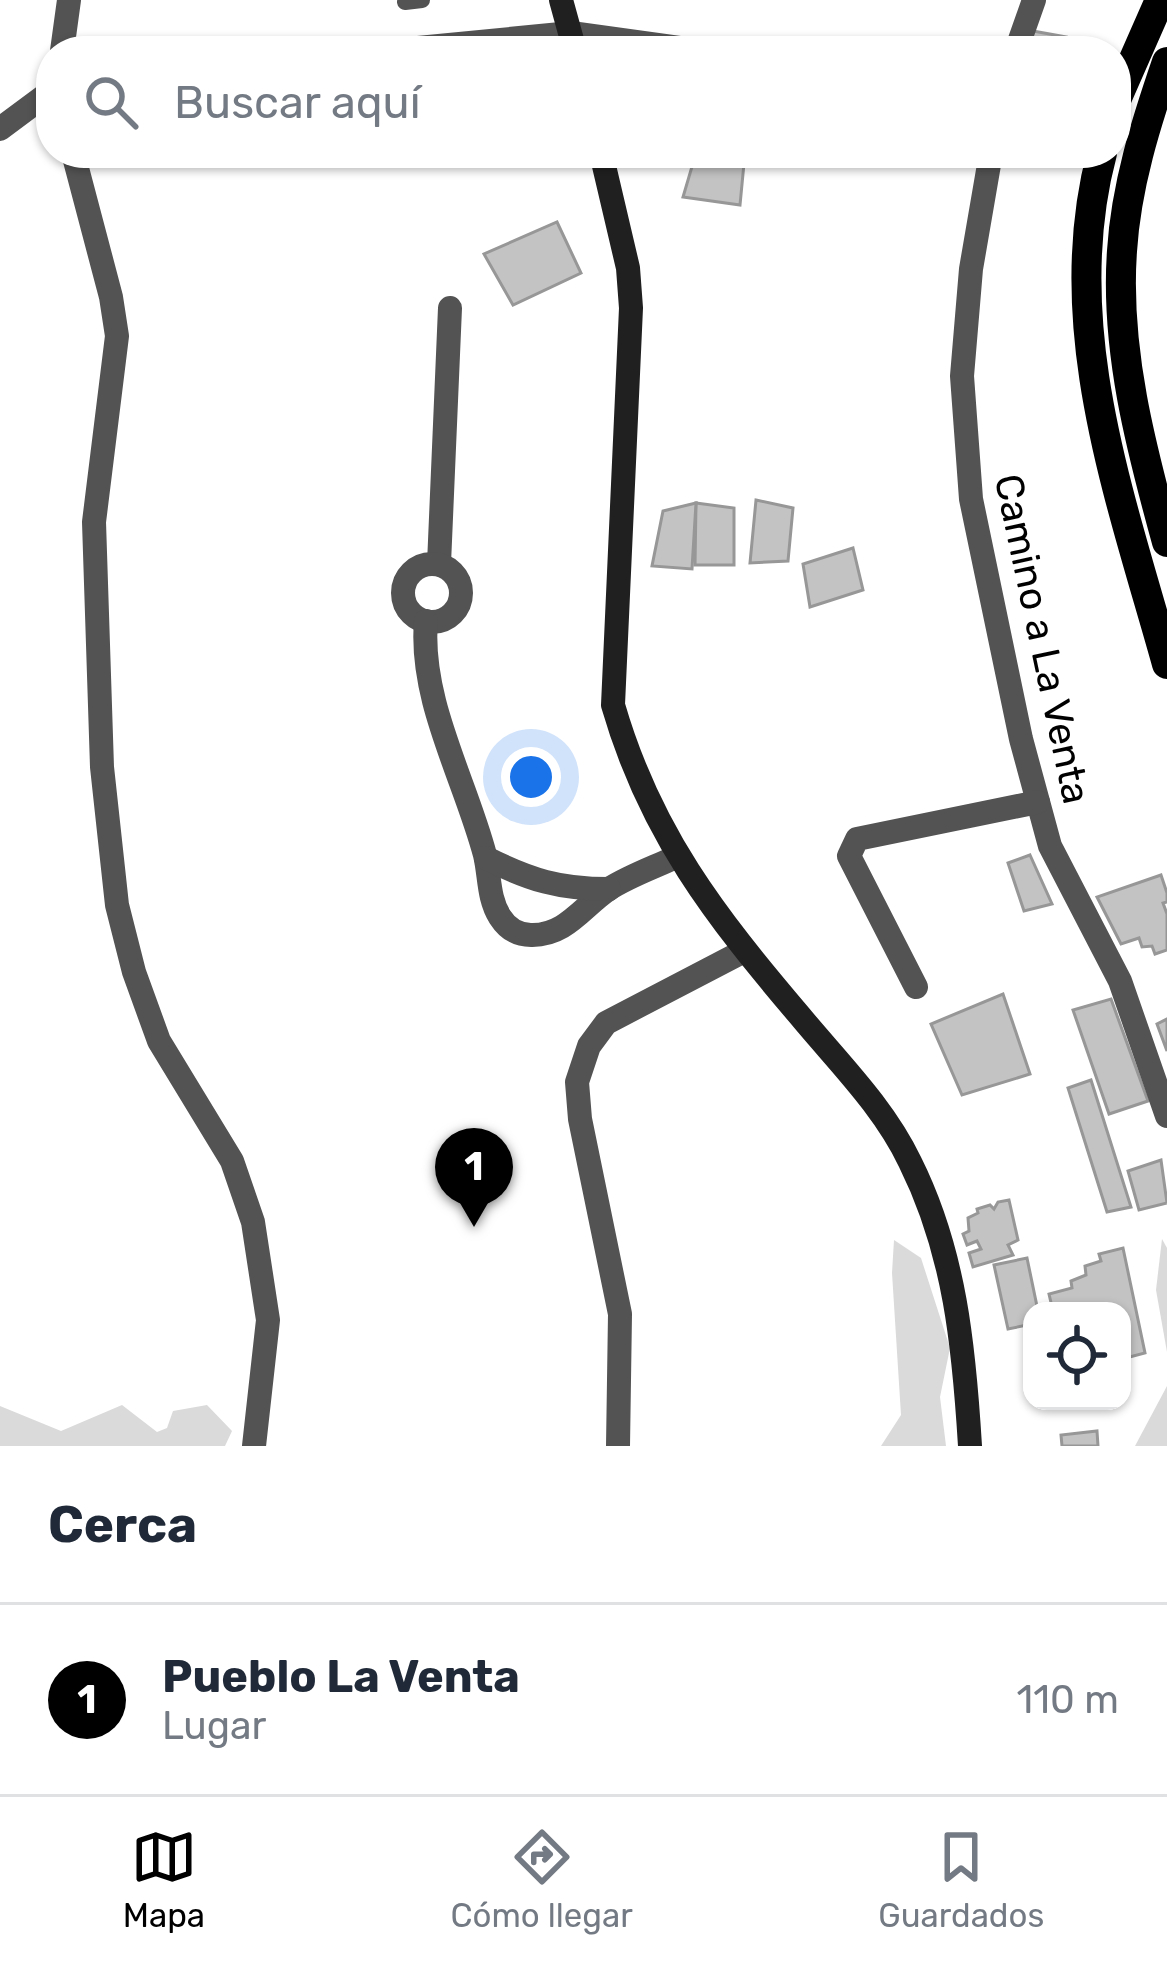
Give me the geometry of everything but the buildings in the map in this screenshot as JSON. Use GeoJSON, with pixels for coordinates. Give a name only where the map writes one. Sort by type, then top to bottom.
{"type":"FeatureCollection","features":[{"type":"Feature","properties":{"kind":"main road"},"geometry":{"type":"LineString","coordinates":[[1131,66],[1160,0]]}},
{"type":"Feature","properties":{"kind":"main road"},"geometry":{"type":"LineString","coordinates":[[1167,62],[1131,189],[1122,249],[1121,302],[1142,452],[1167,542]]}},
{"type":"Feature","properties":{"kind":"main road"},"geometry":{"type":"LineString","coordinates":[[1099,168],[1086,287],[1093,374],[1107,448],[1167,664]]}},
{"type":"Feature","properties":{"kind":"street"},"geometry":{"type":"LineString","coordinates":[[64,36],[69,0]]}},
{"type":"Feature","properties":{"kind":"street"},"geometry":{"type":"LineString","coordinates":[[561,0],[571,36]]}},
{"type":"Feature","properties":{"kind":"street"},"geometry":{"type":"LineString","coordinates":[[1021,36],[1034,0]]}},
{"type":"Feature","properties":{"kind":"street"},"geometry":{"type":"LineString","coordinates":[[0,129],[36,102]]}},
{"type":"Feature","properties":{"kind":"street"},"geometry":{"type":"LineString","coordinates":[[77,168],[117,336],[94,522],[102,767],[117,905],[159,1041],[232,1161],[253,1222],[268,1320],[254,1446]]}},
{"type":"Feature","properties":{"kind":"street"},"geometry":{"type":"LineString","coordinates":[[605,168],[628,268],[631,308],[613,705],[627,753],[676,857],[744,951],[868,1098],[910,1162],[954,1282],[970,1446]]}},
{"type":"Feature","properties":{"kind":"street","name":"Camino a La Venta"},"geometry":{"type":"LineString","coordinates":[[988,168],[971,269],[962,376],[971,500],[1038,802],[1058,865],[1120,981],[1167,1116]]}},
{"type":"Feature","properties":{"kind":"street"},"geometry":{"type":"LineString","coordinates":[[439,564],[450,308]]}},
{"type":"Feature","properties":{"kind":"street"},"geometry":{"type":"LineString","coordinates":[[439,564],[460,584],[461,599],[454,613],[441,621],[426,621],[405,602],[404,587],[411,573],[424,565],[439,564]]}},
{"type":"Feature","properties":{"kind":"street"},"geometry":{"type":"LineString","coordinates":[[426,621],[427,672],[486,858],[492,901],[502,921],[514,932],[546,932],[576,920],[609,889],[676,857]]}},
{"type":"Feature","properties":{"kind":"street"},"geometry":{"type":"LineString","coordinates":[[916,987],[849,856],[857,839],[1038,802]]}},
{"type":"Feature","properties":{"kind":"street"},"geometry":{"type":"LineString","coordinates":[[486,858],[564,889],[609,889]]}},
{"type":"Feature","properties":{"kind":"street"},"geometry":{"type":"LineString","coordinates":[[618,1446],[620,1314],[580,1119],[577,1082],[589,1046],[606,1023],[744,951]]}},
{"type":"Feature","properties":{"kind":"shaded area"},"geometry":{"type":"Polygon","coordinates":[[[1162,1239],[1167,1248],[1167,1352],[1156,1290],[1162,1239]]]}},
{"type":"Feature","properties":{"kind":"shaded area"},"geometry":{"type":"Polygon","coordinates":[[[894,1240],[921,1258],[950,1348],[940,1397],[946,1446],[881,1446],[901,1415],[894,1240]]]}},
{"type":"Feature","properties":{"kind":"shaded area"},"geometry":{"type":"Polygon","coordinates":[[[1167,1386],[1167,1446],[1135,1446],[1167,1386]]]}},
{"type":"Feature","properties":{"kind":"shaded area"},"geometry":{"type":"Polygon","coordinates":[[[122,1405],[157,1432],[167,1428],[173,1411],[207,1405],[232,1431],[225,1446],[0,1446],[0,1406],[61,1431],[122,1405]]]}},
{"type":"Feature","properties":{"kind":"place","name":"Pueblo La Venta"},"geometry":{"type":"Point","coordinates":[474,1227]}}]}
